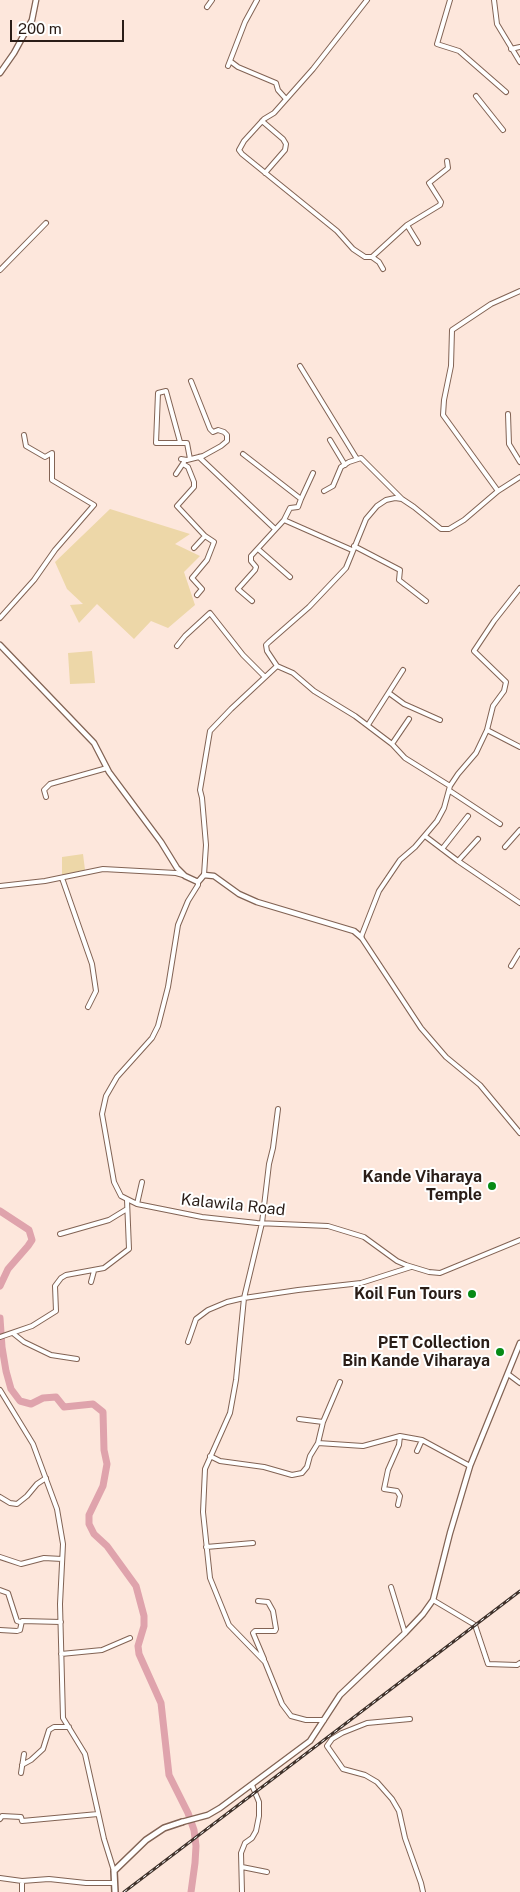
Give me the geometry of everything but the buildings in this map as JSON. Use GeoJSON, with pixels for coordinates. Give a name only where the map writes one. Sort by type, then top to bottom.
{"type":"FeatureCollection","features":[{"type":"Feature","properties":{"kind":"main road"},"geometry":{"type":"LineString","coordinates":[[115,1892],[114,1870],[146,1840],[164,1828],[182,1822]]}},
{"type":"Feature","properties":{"kind":"street"},"geometry":{"type":"LineString","coordinates":[[0,73],[14,53],[32,20],[36,0]]}},
{"type":"Feature","properties":{"kind":"street"},"geometry":{"type":"LineString","coordinates":[[207,7],[212,0]]}},
{"type":"Feature","properties":{"kind":"street"},"geometry":{"type":"LineString","coordinates":[[228,66],[245,22],[257,0]]}},
{"type":"Feature","properties":{"kind":"street"},"geometry":{"type":"LineString","coordinates":[[367,0],[313,69],[274,113],[262,121],[244,141],[239,150],[337,231],[353,249],[365,257],[372,256],[407,225],[440,205],[441,202],[429,183],[448,168],[447,161]]}},
{"type":"Feature","properties":{"kind":"street"},"geometry":{"type":"LineString","coordinates":[[450,0],[437,44],[458,50],[506,92]]}},
{"type":"Feature","properties":{"kind":"street"},"geometry":{"type":"LineString","coordinates":[[494,0],[497,24],[520,62]]}},
{"type":"Feature","properties":{"kind":"street"},"geometry":{"type":"LineString","coordinates":[[511,49],[520,47]]}},
{"type":"Feature","properties":{"kind":"street"},"geometry":{"type":"LineString","coordinates":[[230,61],[238,67],[276,84],[278,90],[286,99]]}},
{"type":"Feature","properties":{"kind":"street"},"geometry":{"type":"LineString","coordinates":[[476,96],[503,130]]}},
{"type":"Feature","properties":{"kind":"street"},"geometry":{"type":"LineString","coordinates":[[262,121],[283,139],[286,144],[285,150],[266,173]]}},
{"type":"Feature","properties":{"kind":"street"},"geometry":{"type":"LineString","coordinates":[[0,270],[46,223]]}},
{"type":"Feature","properties":{"kind":"street"},"geometry":{"type":"LineString","coordinates":[[407,225],[418,243]]}},
{"type":"Feature","properties":{"kind":"street"},"geometry":{"type":"LineString","coordinates":[[372,256],[383,269]]}},
{"type":"Feature","properties":{"kind":"street"},"geometry":{"type":"LineString","coordinates":[[498,491],[443,415],[444,400],[451,366],[452,330],[491,304],[520,291]]}},
{"type":"Feature","properties":{"kind":"street"},"geometry":{"type":"LineString","coordinates":[[300,366],[357,460]]}},
{"type":"Feature","properties":{"kind":"street"},"geometry":{"type":"LineString","coordinates":[[176,474],[183,461],[199,457],[227,441],[227,435],[224,432],[218,430],[213,432],[210,429],[191,380]]}},
{"type":"Feature","properties":{"kind":"street"},"geometry":{"type":"LineString","coordinates":[[180,442],[166,392],[158,393],[156,443],[187,443],[190,459]]}},
{"type":"Feature","properties":{"kind":"street"},"geometry":{"type":"LineString","coordinates":[[508,414],[509,444],[520,462]]}},
{"type":"Feature","properties":{"kind":"street"},"geometry":{"type":"LineString","coordinates":[[0,618],[34,580],[55,550],[94,505],[52,480],[52,453],[45,457],[26,446],[24,435]]}},
{"type":"Feature","properties":{"kind":"street"},"geometry":{"type":"LineString","coordinates":[[330,440],[345,465]]}},
{"type":"Feature","properties":{"kind":"street"},"geometry":{"type":"LineString","coordinates":[[243,454],[302,499]]}},
{"type":"Feature","properties":{"kind":"street"},"geometry":{"type":"LineString","coordinates":[[199,457],[275,528]]}},
{"type":"Feature","properties":{"kind":"street"},"geometry":{"type":"LineString","coordinates":[[324,491],[333,486],[341,467],[357,460],[364,460],[402,500],[444,530],[464,520],[498,491],[520,477]]}},
{"type":"Feature","properties":{"kind":"street"},"geometry":{"type":"LineString","coordinates":[[183,461],[188,467],[194,487],[178,506],[205,536],[214,542],[207,560],[192,578],[202,588],[197,595]]}},
{"type":"Feature","properties":{"kind":"street"},"geometry":{"type":"LineString","coordinates":[[252,601],[238,589],[255,570],[256,567],[250,559],[275,528],[284,520],[290,508],[298,507],[313,473]]}},
{"type":"Feature","properties":{"kind":"street"},"geometry":{"type":"LineString","coordinates":[[402,500],[395,498],[386,500],[377,506],[366,519],[346,568],[309,607],[266,645],[267,651],[277,666],[293,673],[314,691],[368,725],[392,744],[405,758],[500,824]]}},
{"type":"Feature","properties":{"kind":"street"},"geometry":{"type":"LineString","coordinates":[[284,520],[353,548],[400,570],[399,580],[426,601]]}},
{"type":"Feature","properties":{"kind":"street"},"geometry":{"type":"LineString","coordinates":[[194,548],[205,536]]}},
{"type":"Feature","properties":{"kind":"street"},"geometry":{"type":"LineString","coordinates":[[258,549],[290,577]]}},
{"type":"Feature","properties":{"kind":"street"},"geometry":{"type":"LineString","coordinates":[[362,936],[379,892],[400,860],[425,836],[441,814],[458,774],[476,753],[487,730],[493,706],[506,686],[506,682],[476,654],[475,648],[520,588]]}},
{"type":"Feature","properties":{"kind":"street"},"geometry":{"type":"LineString","coordinates":[[177,646],[210,613],[243,654],[265,677]]}},
{"type":"Feature","properties":{"kind":"street"},"geometry":{"type":"LineString","coordinates":[[0,645],[94,743],[107,768],[161,842],[177,868],[185,876]]}},
{"type":"Feature","properties":{"kind":"street"},"geometry":{"type":"LineString","coordinates":[[0,1337],[32,1326],[56,1311],[55,1286],[61,1278],[66,1275],[104,1268],[129,1248],[127,1200],[121,1196],[114,1182],[104,1136],[102,1114],[106,1096],[117,1078],[152,1038],[158,1026],[168,987],[178,926],[188,901],[204,875],[206,845],[200,790],[210,731],[277,666]]}},
{"type":"Feature","properties":{"kind":"street"},"geometry":{"type":"LineString","coordinates":[[368,725],[403,670]]}},
{"type":"Feature","properties":{"kind":"street"},"geometry":{"type":"LineString","coordinates":[[389,693],[404,704],[440,720]]}},
{"type":"Feature","properties":{"kind":"street"},"geometry":{"type":"LineString","coordinates":[[392,744],[409,719]]}},
{"type":"Feature","properties":{"kind":"street"},"geometry":{"type":"LineString","coordinates":[[487,730],[520,747]]}},
{"type":"Feature","properties":{"kind":"street"},"geometry":{"type":"LineString","coordinates":[[46,797],[44,790],[50,784],[107,768]]}},
{"type":"Feature","properties":{"kind":"street"},"geometry":{"type":"LineString","coordinates":[[442,849],[468,816]]}},
{"type":"Feature","properties":{"kind":"street"},"geometry":{"type":"LineString","coordinates":[[505,847],[520,830]]}},
{"type":"Feature","properties":{"kind":"street"},"geometry":{"type":"LineString","coordinates":[[425,836],[520,903]]}},
{"type":"Feature","properties":{"kind":"street"},"geometry":{"type":"LineString","coordinates":[[458,861],[478,839]]}},
{"type":"Feature","properties":{"kind":"street"},"geometry":{"type":"LineString","coordinates":[[0,886],[13,886],[62,878],[103,869],[176,872],[198,882]]}},
{"type":"Feature","properties":{"kind":"street"},"geometry":{"type":"LineString","coordinates":[[204,875],[214,876],[239,894],[257,902],[354,930],[362,936],[421,1028],[446,1057],[480,1086],[520,1133]]}},
{"type":"Feature","properties":{"kind":"street"},"geometry":{"type":"LineString","coordinates":[[62,878],[92,964],[96,991],[88,1007]]}},
{"type":"Feature","properties":{"kind":"street"},"geometry":{"type":"LineString","coordinates":[[511,966],[520,951]]}},
{"type":"Feature","properties":{"kind":"street"},"geometry":{"type":"LineString","coordinates":[[265,1662],[230,1625],[210,1578],[203,1512],[204,1469],[230,1413],[236,1380],[244,1298],[262,1223],[278,1109]]}},
{"type":"Feature","properties":{"kind":"street"},"geometry":{"type":"LineString","coordinates":[[137,1204],[142,1182]]}},
{"type":"Feature","properties":{"kind":"street","name":"Kalawila Road"},"geometry":{"type":"LineString","coordinates":[[127,1200],[137,1204],[202,1218],[328,1226],[364,1237],[397,1261],[429,1272],[440,1272],[520,1240]]}},
{"type":"Feature","properties":{"kind":"street"},"geometry":{"type":"LineString","coordinates":[[60,1234],[108,1220],[127,1209]]}},
{"type":"Feature","properties":{"kind":"street"},"geometry":{"type":"LineString","coordinates":[[188,1342],[196,1319],[208,1310],[244,1298],[361,1283],[413,1267]]}},
{"type":"Feature","properties":{"kind":"street"},"geometry":{"type":"LineString","coordinates":[[90,1282],[94,1270]]}},
{"type":"Feature","properties":{"kind":"street"},"geometry":{"type":"LineString","coordinates":[[13,1334],[24,1342],[50,1355],[77,1359]]}},
{"type":"Feature","properties":{"kind":"street"},"geometry":{"type":"LineString","coordinates":[[182,1822],[208,1815],[220,1808],[310,1741],[340,1695],[405,1633],[433,1600],[470,1466],[520,1343]]}},
{"type":"Feature","properties":{"kind":"street"},"geometry":{"type":"LineString","coordinates":[[508,1374],[520,1383]]}},
{"type":"Feature","properties":{"kind":"street"},"geometry":{"type":"LineString","coordinates":[[210,1456],[220,1461],[264,1467],[292,1475],[302,1473],[307,1468],[310,1456],[318,1443],[323,1422],[340,1382]]}},
{"type":"Feature","properties":{"kind":"street"},"geometry":{"type":"LineString","coordinates":[[0,1390],[32,1444],[57,1509],[63,1544],[60,1622],[64,1718],[85,1754],[104,1839],[114,1870]]}},
{"type":"Feature","properties":{"kind":"street"},"geometry":{"type":"LineString","coordinates":[[299,1419],[323,1422]]}},
{"type":"Feature","properties":{"kind":"street"},"geometry":{"type":"LineString","coordinates":[[318,1443],[363,1446],[400,1436],[422,1440],[470,1466]]}},
{"type":"Feature","properties":{"kind":"street"},"geometry":{"type":"LineString","coordinates":[[398,1505],[400,1496],[397,1491],[384,1489],[388,1470],[399,1445],[400,1436]]}},
{"type":"Feature","properties":{"kind":"street"},"geometry":{"type":"LineString","coordinates":[[417,1451],[422,1440]]}},
{"type":"Feature","properties":{"kind":"street"},"geometry":{"type":"LineString","coordinates":[[0,1497],[10,1503],[17,1504],[37,1484],[46,1478]]}},
{"type":"Feature","properties":{"kind":"street"},"geometry":{"type":"LineString","coordinates":[[206,1547],[254,1543]]}},
{"type":"Feature","properties":{"kind":"street"},"geometry":{"type":"LineString","coordinates":[[0,1557],[21,1564],[44,1558],[62,1560]]}},
{"type":"Feature","properties":{"kind":"street"},"geometry":{"type":"LineString","coordinates":[[391,1588],[405,1633]]}},
{"type":"Feature","properties":{"kind":"street"},"geometry":{"type":"LineString","coordinates":[[0,1590],[8,1593],[17,1621],[20,1622],[20,1630],[17,1632],[0,1630]]}},
{"type":"Feature","properties":{"kind":"street"},"geometry":{"type":"LineString","coordinates":[[258,1600],[268,1602],[273,1611],[276,1628],[275,1631],[255,1631],[253,1633],[282,1704],[291,1716],[306,1720],[324,1720]]}},
{"type":"Feature","properties":{"kind":"street"},"geometry":{"type":"LineString","coordinates":[[433,1600],[475,1625],[488,1664],[517,1665],[520,1663]]}},
{"type":"Feature","properties":{"kind":"street"},"geometry":{"type":"LineString","coordinates":[[20,1622],[60,1622]]}},
{"type":"Feature","properties":{"kind":"street"},"geometry":{"type":"LineString","coordinates":[[61,1654],[102,1650],[130,1638]]}},
{"type":"Feature","properties":{"kind":"street"},"geometry":{"type":"LineString","coordinates":[[410,1720],[367,1724],[342,1733],[332,1739],[327,1746],[343,1769],[365,1774],[377,1782],[396,1805],[405,1838],[422,1883],[423,1892]]}},
{"type":"Feature","properties":{"kind":"street"},"geometry":{"type":"LineString","coordinates":[[22,1765],[43,1749],[50,1730],[69,1727]]}},
{"type":"Feature","properties":{"kind":"street"},"geometry":{"type":"LineString","coordinates":[[21,1773],[24,1754]]}},
{"type":"Feature","properties":{"kind":"street"},"geometry":{"type":"LineString","coordinates":[[242,1892],[241,1853],[245,1843],[252,1838],[256,1831],[259,1816],[260,1802],[252,1785]]}},
{"type":"Feature","properties":{"kind":"street"},"geometry":{"type":"LineString","coordinates":[[0,1818],[2,1816],[21,1817],[22,1821],[98,1814]]}},
{"type":"Feature","properties":{"kind":"street"},"geometry":{"type":"LineString","coordinates":[[242,1867],[267,1872]]}},
{"type":"Feature","properties":{"kind":"street"},"geometry":{"type":"LineString","coordinates":[[0,1878],[22,1881],[49,1879],[86,1883],[114,1883]]}},
{"type":"Feature","properties":{"kind":"street"},"geometry":{"type":"LineString","coordinates":[[22,1881],[22,1892]]}},
{"type":"Feature","properties":{"kind":"shaded area"},"geometry":{"type":"Polygon","coordinates":[[[110,509],[190,534],[175,544],[200,556],[184,572],[195,605],[168,628],[151,621],[134,639],[97,604],[79,623],[70,605],[83,604],[67,589],[55,562],[110,509]]]}},
{"type":"Feature","properties":{"kind":"shaded area"},"geometry":{"type":"Polygon","coordinates":[[[92,651],[95,683],[70,684],[68,653],[92,651]]]}},
{"type":"Feature","properties":{"kind":"shaded area"},"geometry":{"type":"Polygon","coordinates":[[[83,854],[85,870],[62,875],[62,857],[83,854]]]}},
{"type":"Feature","properties":{"kind":"waterway"},"geometry":{"type":"LineString","coordinates":[[0,1211],[29,1230],[32,1240],[8,1269],[0,1286]]}},
{"type":"Feature","properties":{"kind":"waterway"},"geometry":{"type":"LineString","coordinates":[[0,1318],[6,1371],[11,1389],[20,1401],[31,1404],[43,1398],[56,1397],[64,1407],[93,1404],[103,1412],[104,1450],[107,1464],[103,1486],[89,1515],[89,1524],[94,1534],[107,1546],[136,1586],[144,1616],[144,1626],[138,1646],[139,1654],[161,1703],[169,1775],[188,1813],[194,1830],[196,1846],[191,1892]]}},
{"type":"Feature","properties":{"kind":"railway"},"geometry":{"type":"LineString","coordinates":[[124,1892],[520,1591]]}},
{"type":"Feature","properties":{"kind":"place","name":"Kande Viharaya Temple"},"geometry":{"type":"Point","coordinates":[492,1186]}},
{"type":"Feature","properties":{"kind":"place","name":"Koil Fun Tours"},"geometry":{"type":"Point","coordinates":[472,1294]}},
{"type":"Feature","properties":{"kind":"place","name":"PET Collection Bin Kande Viharaya"},"geometry":{"type":"Point","coordinates":[500,1352]}}]}
